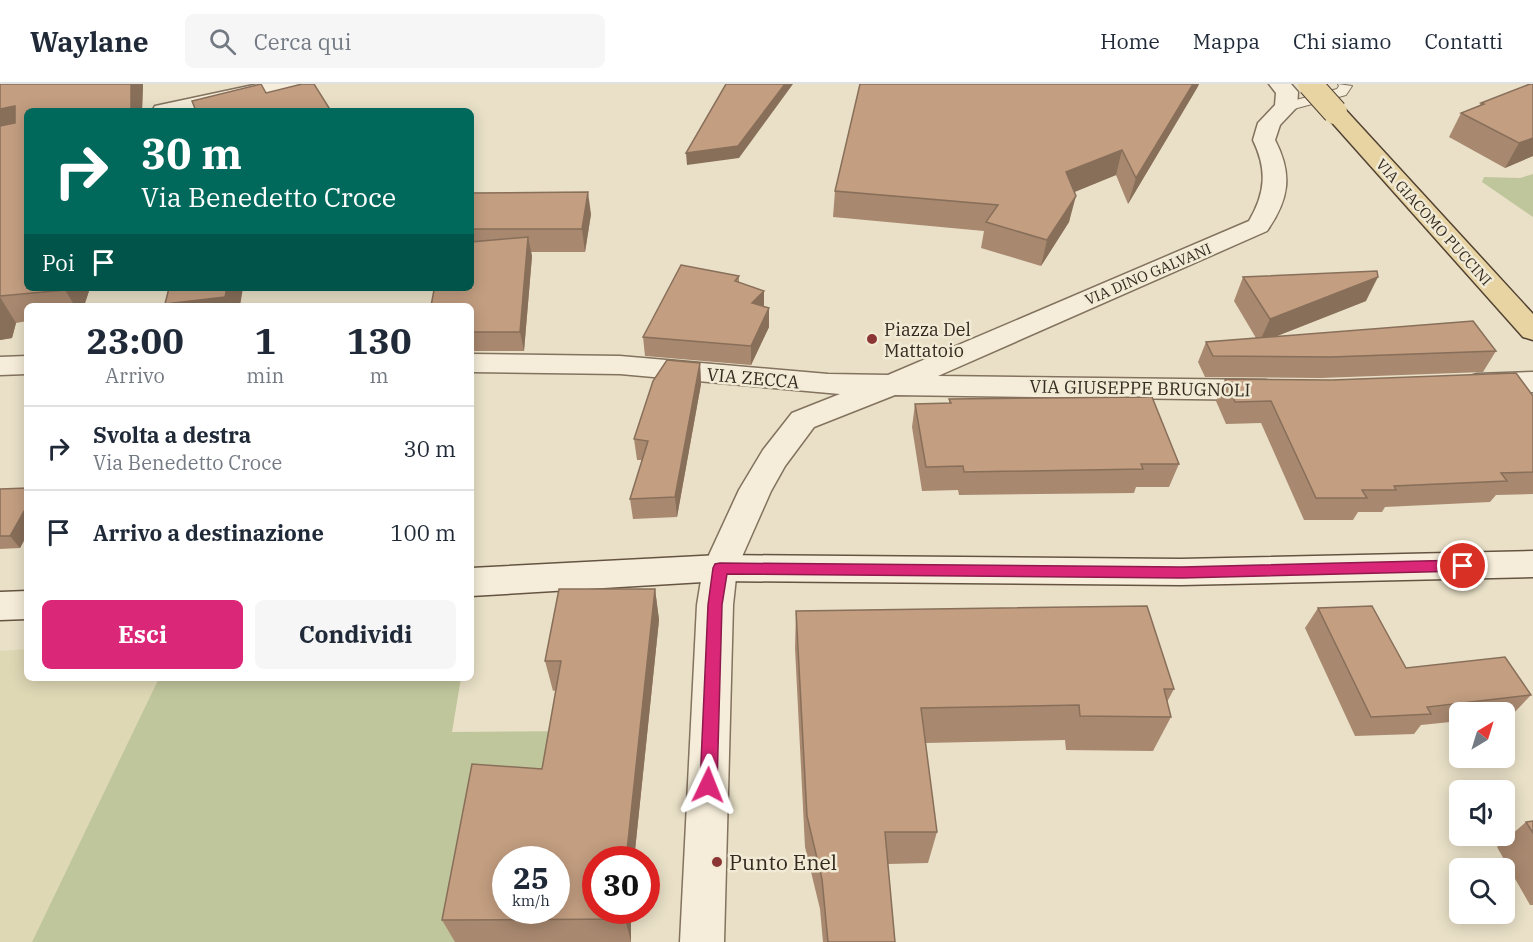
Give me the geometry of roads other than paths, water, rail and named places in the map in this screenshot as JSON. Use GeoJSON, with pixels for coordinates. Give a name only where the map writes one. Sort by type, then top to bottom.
{"type":"FeatureCollection","features":[{"type":"Feature","properties":{"kind":"main road","name":"VIA GIACOMO PUCCINI"},"geometry":{"type":"LineString","coordinates":[[1310,84],[1533,331]]}},
{"type":"Feature","properties":{"kind":"street"},"geometry":{"type":"LineString","coordinates":[[177,108],[288,84]]}},
{"type":"Feature","properties":{"kind":"street","name":"VIA DINO GALVANI"},"geometry":{"type":"LineString","coordinates":[[702,942],[715,605],[720,568],[754,490],[774,458],[803,420],[891,385],[1258,226],[1268,212],[1272,194],[1274,160],[1264,140],[1269,123],[1283,96]]}},
{"type":"Feature","properties":{"kind":"street","name":"VIA ZECCA"},"geometry":{"type":"LineString","coordinates":[[474,363],[620,365],[805,383],[891,385]]}},
{"type":"Feature","properties":{"kind":"street"},"geometry":{"type":"LineString","coordinates":[[0,366],[24,365]]}},
{"type":"Feature","properties":{"kind":"street"},"geometry":{"type":"LineString","coordinates":[[1451,385],[1533,382]]}},
{"type":"Feature","properties":{"kind":"street","name":"VIA GIUSEPPE BRUGNOLI"},"geometry":{"type":"LineString","coordinates":[[891,385],[1297,390]]}},
{"type":"Feature","properties":{"kind":"street"},"geometry":{"type":"LineString","coordinates":[[474,582],[720,568],[1182,572],[1533,564]]}},
{"type":"Feature","properties":{"kind":"street"},"geometry":{"type":"LineString","coordinates":[[0,606],[24,605]]}},
{"type":"Feature","properties":{"kind":"lane"},"geometry":{"type":"LineString","coordinates":[[1283,96],[1342,92],[1346,86],[1344,84]]}},
{"type":"Feature","properties":{"kind":"place","name":"Piazza Del Mattatoio"},"geometry":{"type":"Point","coordinates":[872,339]}},
{"type":"Feature","properties":{"kind":"place","name":"Punto Enel"},"geometry":{"type":"Point","coordinates":[717,862]}}]}
